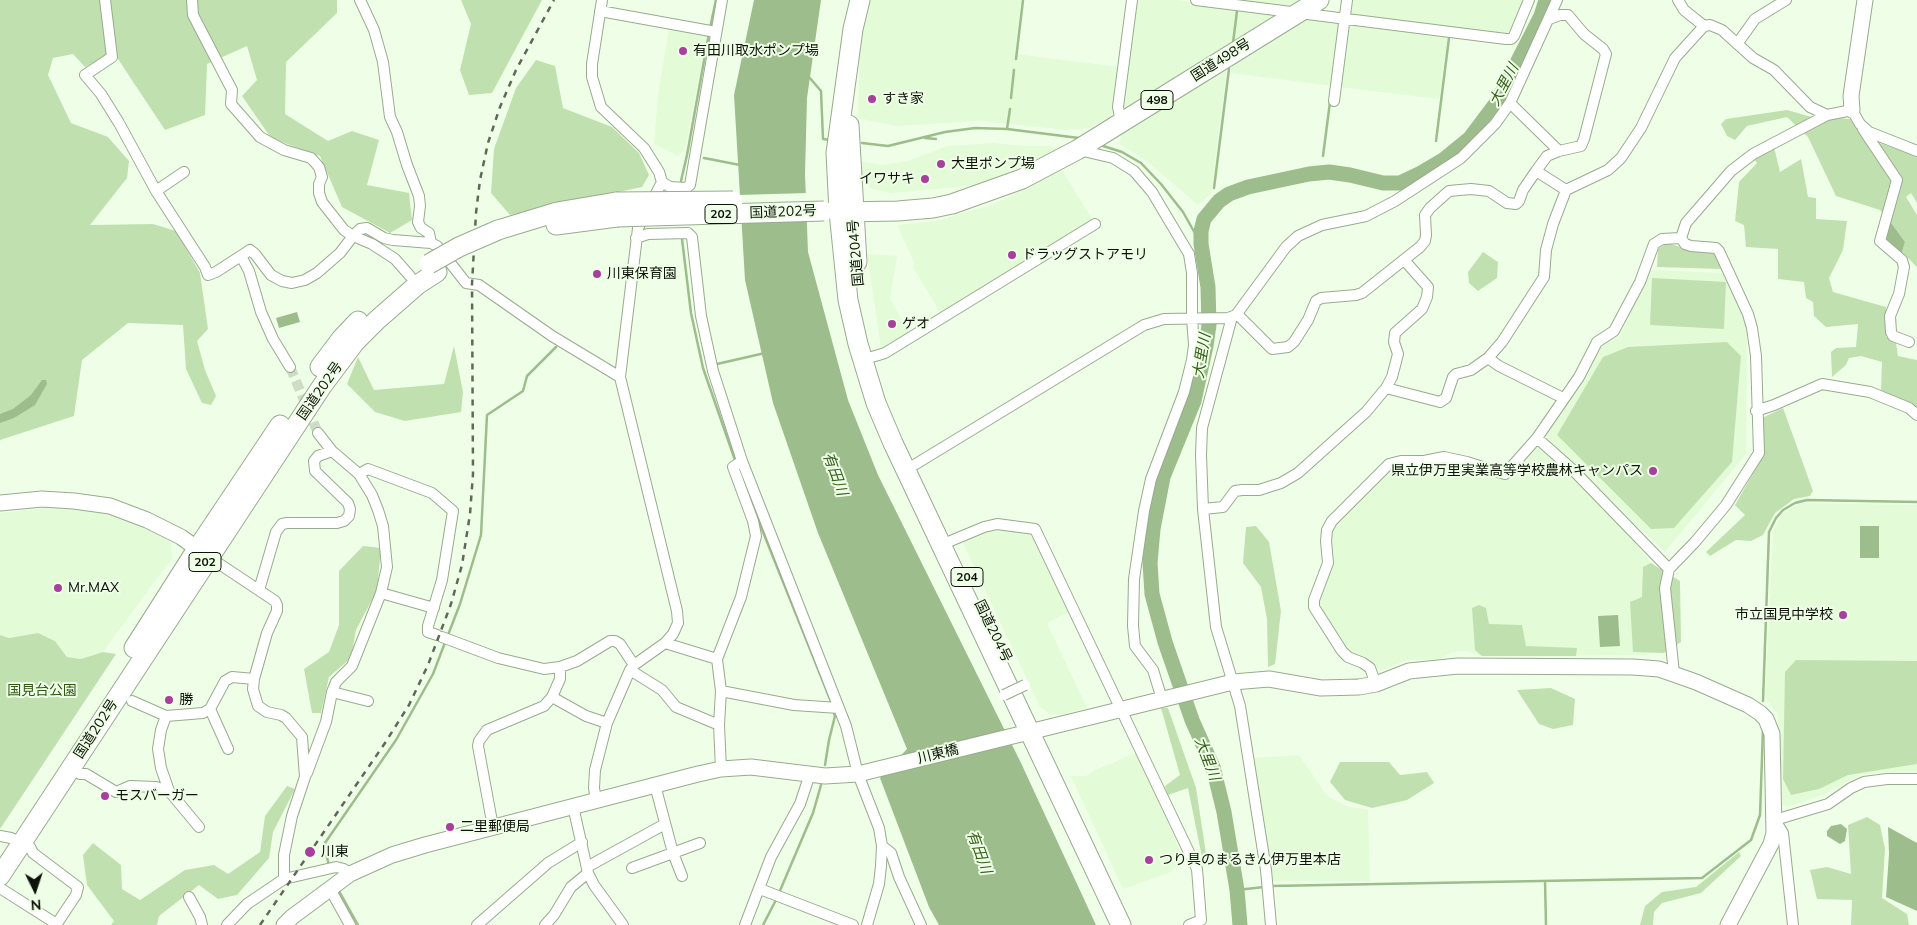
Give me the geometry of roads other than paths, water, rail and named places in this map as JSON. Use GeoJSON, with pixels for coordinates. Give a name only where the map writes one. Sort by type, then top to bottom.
{"type":"FeatureCollection","features":[{"type":"Feature","properties":{"kind":"highway"},"geometry":{"type":"LineString","coordinates":[[838,206],[836,153],[853,29],[860,0]]}},
{"type":"Feature","properties":{"kind":"highway","name":"国道498号"},"geometry":{"type":"LineString","coordinates":[[838,206],[933,208],[952,204],[1022,179],[1077,150],[1319,0]]}},
{"type":"Feature","properties":{"kind":"highway","name":"国道202号"},"geometry":{"type":"LineString","coordinates":[[0,876],[11,839],[72,765],[310,382],[341,340],[368,311],[394,288],[410,276],[433,268],[501,235],[557,225],[617,209],[838,206]]}},
{"type":"Feature","properties":{"kind":"highway","name":"国道204号"},"geometry":{"type":"LineString","coordinates":[[838,206],[860,293],[868,359],[896,426],[910,468],[946,543],[1027,732],[1120,925]]}},
{"type":"Feature","properties":{"kind":"highway","name":"国道202号"},"geometry":{"type":"LineString","coordinates":[[0,855],[203,553],[322,386],[355,342],[433,268]]}},
{"type":"Feature","properties":{"kind":"highway","name":"国道204号"},"geometry":{"type":"LineString","coordinates":[[1027,732],[1132,925]]}},
{"type":"Feature","properties":{"kind":"street"},"geometry":{"type":"LineString","coordinates":[[105,0],[112,57],[85,75],[119,123],[156,191],[205,267],[208,275],[216,272],[250,250],[272,275],[282,281],[292,283],[305,280],[317,273],[340,253],[360,229],[368,228],[384,238],[393,240],[431,242],[437,246],[466,282],[479,285],[552,336],[620,377]]}},
{"type":"Feature","properties":{"kind":"street"},"geometry":{"type":"LineString","coordinates":[[192,0],[193,15],[232,90],[231,104],[260,137],[284,150],[311,158],[319,167],[322,176],[319,184],[322,202],[344,230],[372,244],[395,259],[410,276]]}},
{"type":"Feature","properties":{"kind":"street"},"geometry":{"type":"LineString","coordinates":[[360,0],[368,14],[383,62],[390,116],[419,196],[418,222],[421,228],[429,233],[431,242]]}},
{"type":"Feature","properties":{"kind":"street"},"geometry":{"type":"LineString","coordinates":[[602,0],[592,64],[592,78],[601,107],[644,148],[659,172],[662,182],[670,187],[686,188],[690,185],[712,31],[722,0]]}},
{"type":"Feature","properties":{"kind":"street"},"geometry":{"type":"LineString","coordinates":[[1121,122],[1118,108],[1132,0]]}},
{"type":"Feature","properties":{"kind":"street"},"geometry":{"type":"LineString","coordinates":[[1196,0],[1511,39],[1530,0]]}},
{"type":"Feature","properties":{"kind":"street"},"geometry":{"type":"LineString","coordinates":[[1334,101],[1347,0]]}},
{"type":"Feature","properties":{"kind":"street"},"geometry":{"type":"LineString","coordinates":[[1271,925],[1262,842],[1240,706],[1216,627],[1203,509],[1202,428],[1232,317],[1286,248],[1298,236],[1322,225],[1366,216],[1395,201],[1461,158],[1479,142],[1496,124],[1510,103],[1557,0]]}},
{"type":"Feature","properties":{"kind":"street"},"geometry":{"type":"LineString","coordinates":[[1678,0],[1684,10],[1704,26]]}},
{"type":"Feature","properties":{"kind":"street"},"geometry":{"type":"LineString","coordinates":[[1737,44],[1755,19],[1786,0]]}},
{"type":"Feature","properties":{"kind":"street"},"geometry":{"type":"LineString","coordinates":[[1865,0],[1851,96],[1852,110],[1897,180],[1880,241],[1902,260],[1904,268],[1899,294],[1890,316],[1891,332],[1893,336],[1909,342]]}},
{"type":"Feature","properties":{"kind":"street"},"geometry":{"type":"LineString","coordinates":[[600,11],[712,31]]}},
{"type":"Feature","properties":{"kind":"street"},"geometry":{"type":"LineString","coordinates":[[910,468],[1144,325],[1164,319],[1240,317],[1272,349],[1288,347],[1294,342],[1308,320],[1316,301],[1321,298],[1362,293],[1404,261],[1425,241],[1425,216],[1430,208],[1449,191],[1470,189],[1489,191],[1507,202],[1516,204],[1547,156],[1559,150],[1581,146],[1587,130],[1606,54],[1568,16],[1550,17]]}},
{"type":"Feature","properties":{"kind":"street"},"geometry":{"type":"LineString","coordinates":[[1386,388],[1440,402],[1446,398],[1453,377],[1456,374],[1471,370],[1488,358],[1502,342],[1544,276],[1546,250],[1566,190],[1608,170],[1621,158],[1641,128],[1675,58],[1704,26],[1710,25],[1722,30],[1753,58],[1774,70],[1810,107],[1828,114]]}},
{"type":"Feature","properties":{"kind":"street"},"geometry":{"type":"LineString","coordinates":[[1510,103],[1559,150]]}},
{"type":"Feature","properties":{"kind":"street"},"geometry":{"type":"LineString","coordinates":[[1681,238],[1686,223],[1731,171],[1752,154],[1828,114],[1852,110]]}},
{"type":"Feature","properties":{"kind":"street"},"geometry":{"type":"LineString","coordinates":[[1860,124],[1869,132],[1917,151]]}},
{"type":"Feature","properties":{"kind":"street"},"geometry":{"type":"LineString","coordinates":[[1077,150],[1113,158],[1134,171],[1152,192],[1189,254],[1192,273],[1194,345],[1192,360],[1184,392],[1151,480],[1144,511],[1134,579],[1133,626],[1135,646],[1153,670],[1166,698]]}},
{"type":"Feature","properties":{"kind":"street"},"geometry":{"type":"LineString","coordinates":[[1536,171],[1566,190]]}},
{"type":"Feature","properties":{"kind":"street"},"geometry":{"type":"LineString","coordinates":[[156,191],[184,172]]}},
{"type":"Feature","properties":{"kind":"street"},"geometry":{"type":"LineString","coordinates":[[596,801],[594,788],[595,770],[607,723],[632,668],[666,643],[678,623],[677,611],[620,377],[638,228],[662,182]]}},
{"type":"Feature","properties":{"kind":"street"},"geometry":{"type":"LineString","coordinates":[[868,359],[885,353],[1095,224]]}},
{"type":"Feature","properties":{"kind":"street"},"geometry":{"type":"LineString","coordinates":[[636,238],[648,234],[688,233],[692,237],[701,316],[756,536],[741,597],[717,659],[721,691],[719,725],[721,769]]}},
{"type":"Feature","properties":{"kind":"street"},"geometry":{"type":"LineString","coordinates":[[1376,684],[1370,668],[1342,652],[1314,607],[1314,600],[1328,563],[1327,530],[1332,521],[1389,464],[1444,457],[1505,474],[1537,438],[1579,377],[1597,342],[1614,331],[1640,282],[1654,244],[1662,239],[1681,238]]}},
{"type":"Feature","properties":{"kind":"street"},"geometry":{"type":"LineString","coordinates":[[1674,673],[1665,588],[1669,569],[1726,506],[1759,453],[1756,411],[1756,356],[1748,314],[1719,251],[1716,248],[1685,244],[1681,238]]}},
{"type":"Feature","properties":{"kind":"street"},"geometry":{"type":"LineString","coordinates":[[241,256],[249,271],[261,312],[273,339],[290,368]]}},
{"type":"Feature","properties":{"kind":"street"},"geometry":{"type":"LineString","coordinates":[[1203,509],[1223,507],[1235,491],[1259,490],[1280,483],[1298,473],[1366,412],[1386,388],[1392,378],[1398,354],[1394,342],[1396,333],[1422,309],[1427,297],[1428,287],[1404,261]]}},
{"type":"Feature","properties":{"kind":"street"},"geometry":{"type":"LineString","coordinates":[[1488,358],[1499,366],[1563,398]]}},
{"type":"Feature","properties":{"kind":"street"},"geometry":{"type":"LineString","coordinates":[[1756,411],[1822,384],[1870,392],[1909,408],[1917,414]]}},
{"type":"Feature","properties":{"kind":"street"},"geometry":{"type":"LineString","coordinates":[[284,879],[284,855],[292,816],[326,722],[332,692],[336,682],[352,666],[381,592],[387,567],[383,526],[378,510],[359,474],[332,451],[318,432]]}},
{"type":"Feature","properties":{"kind":"street"},"geometry":{"type":"LineString","coordinates":[[1537,438],[1573,470],[1669,569]]}},
{"type":"Feature","properties":{"kind":"street"},"geometry":{"type":"LineString","coordinates":[[259,590],[276,532],[282,524],[287,522],[337,523],[344,521],[349,516],[350,509],[348,503],[315,471],[314,461],[318,456],[332,451]]}},
{"type":"Feature","properties":{"kind":"street"},"geometry":{"type":"LineString","coordinates":[[738,464],[772,536],[834,708],[851,739],[873,810],[882,846],[879,884],[867,925]]}},
{"type":"Feature","properties":{"kind":"street"},"geometry":{"type":"LineString","coordinates":[[359,474],[368,469],[432,493],[453,511],[442,580],[428,626],[428,632],[507,660],[544,669],[560,667],[577,661],[610,641],[620,644],[632,668],[662,690],[676,707],[719,725]]}},
{"type":"Feature","properties":{"kind":"street"},"geometry":{"type":"LineString","coordinates":[[0,503],[42,500],[74,501],[110,506],[147,520],[181,537],[275,601],[277,611],[267,633],[253,689],[258,706],[267,712],[286,718],[302,737],[305,777]]}},
{"type":"Feature","properties":{"kind":"street"},"geometry":{"type":"LineString","coordinates":[[946,543],[984,526],[997,524],[1035,529],[1120,710],[1198,869],[1201,920],[1189,925]]}},
{"type":"Feature","properties":{"kind":"street"},"geometry":{"type":"LineString","coordinates":[[756,536],[772,536]]}},
{"type":"Feature","properties":{"kind":"street"},"geometry":{"type":"LineString","coordinates":[[381,592],[434,608]]}},
{"type":"Feature","properties":{"kind":"street"},"geometry":{"type":"LineString","coordinates":[[666,643],[717,659]]}},
{"type":"Feature","properties":{"kind":"street","name":"川東橋"},"geometry":{"type":"LineString","coordinates":[[284,925],[350,874],[392,855],[573,806],[721,769],[751,767],[844,776],[1233,682],[1269,680],[1322,688],[1359,687],[1376,684],[1409,671],[1458,666],[1633,667],[1659,669],[1674,673],[1748,706],[1766,719],[1770,726],[1773,744],[1775,820],[1771,844],[1728,925]]}},
{"type":"Feature","properties":{"kind":"street"},"geometry":{"type":"LineString","coordinates":[[493,827],[478,746],[479,741],[487,730],[544,706],[552,697],[560,679],[560,667]]}},
{"type":"Feature","properties":{"kind":"street"},"geometry":{"type":"LineString","coordinates":[[132,701],[166,716],[203,713],[210,708],[225,681],[232,677],[254,679]]}},
{"type":"Feature","properties":{"kind":"street"},"geometry":{"type":"LineString","coordinates":[[1004,695],[1025,685]]}},
{"type":"Feature","properties":{"kind":"street"},"geometry":{"type":"LineString","coordinates":[[721,691],[794,705],[834,708]]}},
{"type":"Feature","properties":{"kind":"street"},"geometry":{"type":"LineString","coordinates":[[332,692],[368,701]]}},
{"type":"Feature","properties":{"kind":"street"},"geometry":{"type":"LineString","coordinates":[[552,697],[586,716],[607,723]]}},
{"type":"Feature","properties":{"kind":"street"},"geometry":{"type":"LineString","coordinates":[[210,708],[228,749]]}},
{"type":"Feature","properties":{"kind":"street"},"geometry":{"type":"LineString","coordinates":[[166,716],[161,730],[158,749],[161,768],[169,791],[198,827]]}},
{"type":"Feature","properties":{"kind":"street"},"geometry":{"type":"LineString","coordinates":[[72,765],[80,774],[86,774],[116,792],[130,786],[156,787],[169,791]]}},
{"type":"Feature","properties":{"kind":"street"},"geometry":{"type":"LineString","coordinates":[[745,925],[771,857],[800,804],[810,774]]}},
{"type":"Feature","properties":{"kind":"street"},"geometry":{"type":"LineString","coordinates":[[1793,925],[1783,833],[1775,820],[1828,804],[1851,788],[1864,782],[1917,778]]}},
{"type":"Feature","properties":{"kind":"street"},"geometry":{"type":"LineString","coordinates":[[655,785],[673,853],[682,876]]}},
{"type":"Feature","properties":{"kind":"street"},"geometry":{"type":"LineString","coordinates":[[573,806],[588,870],[594,885],[623,925]]}},
{"type":"Feature","properties":{"kind":"street"},"geometry":{"type":"LineString","coordinates":[[545,925],[571,887],[588,870],[665,824]]}},
{"type":"Feature","properties":{"kind":"street"},"geometry":{"type":"LineString","coordinates":[[0,888],[54,923],[58,922],[76,895],[78,887],[32,853],[30,847],[11,839]]}},
{"type":"Feature","properties":{"kind":"street"},"geometry":{"type":"LineString","coordinates":[[477,925],[548,863],[582,842]]}},
{"type":"Feature","properties":{"kind":"street"},"geometry":{"type":"LineString","coordinates":[[632,868],[700,842]]}},
{"type":"Feature","properties":{"kind":"street"},"geometry":{"type":"LineString","coordinates":[[882,846],[891,853],[899,877],[921,925]]}},
{"type":"Feature","properties":{"kind":"street"},"geometry":{"type":"LineString","coordinates":[[227,925],[247,904],[284,879],[331,868],[344,869],[350,874]]}},
{"type":"Feature","properties":{"kind":"street"},"geometry":{"type":"LineString","coordinates":[[330,889],[350,925]]}},
{"type":"Feature","properties":{"kind":"street"},"geometry":{"type":"LineString","coordinates":[[760,889],[853,925]]}},
{"type":"Feature","properties":{"kind":"street"},"geometry":{"type":"LineString","coordinates":[[189,897],[200,916],[202,925]]}},
{"type":"Feature","properties":{"kind":"water","name":"有田川"},"geometry":{"type":"Polygon","coordinates":[[[754,0],[821,0],[807,98],[805,174],[808,252],[848,400],[878,475],[1021,763],[1096,925],[939,925],[929,907],[880,778],[907,749],[818,533],[773,403],[745,280],[734,95],[754,0]]]}},
{"type":"Feature","properties":{"kind":"water"},"geometry":{"type":"Polygon","coordinates":[[[1891,223],[1905,242],[1902,252],[1899,253],[1886,241],[1888,224],[1891,223]]]}},
{"type":"Feature","properties":{"kind":"water"},"geometry":{"type":"Polygon","coordinates":[[[297,312],[300,322],[279,328],[276,318],[297,312]]]}},
{"type":"Feature","properties":{"kind":"water"},"geometry":{"type":"Polygon","coordinates":[[[42,380],[46,380],[47,384],[35,405],[14,418],[0,423],[0,414],[13,409],[31,395],[42,380]]]}},
{"type":"Feature","properties":{"kind":"water"},"geometry":{"type":"Polygon","coordinates":[[[1860,526],[1879,526],[1879,558],[1860,558],[1860,526]]]}},
{"type":"Feature","properties":{"kind":"water"},"geometry":{"type":"Polygon","coordinates":[[[1618,615],[1620,646],[1600,647],[1598,616],[1618,615]]]}},
{"type":"Feature","properties":{"kind":"water"},"geometry":{"type":"Polygon","coordinates":[[[1841,824],[1847,829],[1845,841],[1840,844],[1827,836],[1827,831],[1831,826],[1841,824]]]}},
{"type":"Feature","properties":{"kind":"water"},"geometry":{"type":"Polygon","coordinates":[[[1888,827],[1917,843],[1917,911],[1886,897],[1889,854],[1888,827]]]}},
{"type":"Feature","properties":{"kind":"waterway"},"geometry":{"type":"LineString","coordinates":[[710,28],[716,0]]}},
{"type":"Feature","properties":{"kind":"waterway"},"geometry":{"type":"LineString","coordinates":[[1016,59],[1023,0]]}},
{"type":"Feature","properties":{"kind":"waterway","name":"大里川"},"geometry":{"type":"LineString","coordinates":[[1240,925],[1237,890],[1224,812],[1213,767],[1192,720],[1165,642],[1152,594],[1150,563],[1153,529],[1163,477],[1194,401],[1206,346],[1209,325],[1208,287],[1201,244],[1201,231],[1204,219],[1219,201],[1229,194],[1248,187],[1309,174],[1329,172],[1383,183],[1400,183],[1443,160],[1470,138],[1497,102],[1541,16],[1546,0]]}},
{"type":"Feature","properties":{"kind":"waterway"},"geometry":{"type":"LineString","coordinates":[[1233,43],[1237,11]]}},
{"type":"Feature","properties":{"kind":"waterway"},"geometry":{"type":"LineString","coordinates":[[681,181],[709,33]]}},
{"type":"Feature","properties":{"kind":"waterway"},"geometry":{"type":"LineString","coordinates":[[1436,141],[1449,38]]}},
{"type":"Feature","properties":{"kind":"waterway"},"geometry":{"type":"LineString","coordinates":[[1214,188],[1229,69]]}},
{"type":"Feature","properties":{"kind":"waterway"},"geometry":{"type":"LineString","coordinates":[[1011,98],[1014,70]]}},
{"type":"Feature","properties":{"kind":"waterway"},"geometry":{"type":"LineString","coordinates":[[809,77],[821,91],[823,139],[830,140]]}},
{"type":"Feature","properties":{"kind":"waterway"},"geometry":{"type":"LineString","coordinates":[[1323,156],[1330,102]]}},
{"type":"Feature","properties":{"kind":"waterway"},"geometry":{"type":"LineString","coordinates":[[1007,129],[1010,109]]}},
{"type":"Feature","properties":{"kind":"waterway"},"geometry":{"type":"LineString","coordinates":[[862,143],[888,146],[945,132],[975,128],[1007,129],[1079,138]]}},
{"type":"Feature","properties":{"kind":"waterway"},"geometry":{"type":"LineString","coordinates":[[925,138],[936,139]]}},
{"type":"Feature","properties":{"kind":"waterway"},"geometry":{"type":"LineString","coordinates":[[1100,145],[1122,152],[1141,163],[1161,184],[1183,212],[1201,244]]}},
{"type":"Feature","properties":{"kind":"waterway"},"geometry":{"type":"LineString","coordinates":[[704,158],[740,165]]}},
{"type":"Feature","properties":{"kind":"waterway"},"geometry":{"type":"LineString","coordinates":[[682,239],[691,313],[703,368],[736,463]]}},
{"type":"Feature","properties":{"kind":"waterway"},"geometry":{"type":"LineString","coordinates":[[448,635],[460,604],[481,535],[487,415],[523,391],[527,376],[556,347]]}},
{"type":"Feature","properties":{"kind":"waterway"},"geometry":{"type":"LineString","coordinates":[[717,364],[765,353]]}},
{"type":"Feature","properties":{"kind":"waterway"},"geometry":{"type":"LineString","coordinates":[[1763,701],[1769,532],[1776,518],[1783,510],[1795,503],[1807,500],[1917,502]]}},
{"type":"Feature","properties":{"kind":"waterway"},"geometry":{"type":"LineString","coordinates":[[753,507],[832,704]]}},
{"type":"Feature","properties":{"kind":"waterway"},"geometry":{"type":"LineString","coordinates":[[329,865],[325,843],[396,740],[433,674],[446,640]]}},
{"type":"Feature","properties":{"kind":"waterway"},"geometry":{"type":"LineString","coordinates":[[825,765],[835,716],[833,710]]}},
{"type":"Feature","properties":{"kind":"waterway"},"geometry":{"type":"LineString","coordinates":[[1271,886],[1702,878],[1751,840],[1760,815],[1763,729]]}},
{"type":"Feature","properties":{"kind":"waterway"},"geometry":{"type":"LineString","coordinates":[[779,893],[813,813],[821,785]]}},
{"type":"Feature","properties":{"kind":"waterway"},"geometry":{"type":"LineString","coordinates":[[1545,881],[1546,925]]}},
{"type":"Feature","properties":{"kind":"waterway"},"geometry":{"type":"LineString","coordinates":[[1237,890],[1264,887]]}},
{"type":"Feature","properties":{"kind":"waterway"},"geometry":{"type":"LineString","coordinates":[[339,891],[358,925]]}},
{"type":"Feature","properties":{"kind":"waterway"},"geometry":{"type":"LineString","coordinates":[[763,925],[777,898]]}},
{"type":"Feature","properties":{"kind":"tunnel"},"geometry":{"type":"LineString","coordinates":[[290,367],[318,433]]}},
{"type":"Feature","properties":{"kind":"railway"},"geometry":{"type":"LineString","coordinates":[[260,925],[409,705],[428,665],[451,604],[462,565],[470,514],[473,474],[472,284],[480,180],[488,143],[500,107],[516,70],[554,0]]}},
{"type":"Feature","properties":{"kind":"place","name":"有田川取水ポンプ場"},"geometry":{"type":"Point","coordinates":[683,51]}},
{"type":"Feature","properties":{"kind":"place","name":"すき家"},"geometry":{"type":"Point","coordinates":[872,99]}},
{"type":"Feature","properties":{"kind":"place","name":"大里ポンプ場"},"geometry":{"type":"Point","coordinates":[941,164]}},
{"type":"Feature","properties":{"kind":"place","name":"イワサキ"},"geometry":{"type":"Point","coordinates":[925,179]}},
{"type":"Feature","properties":{"kind":"place","name":"ドラッグストアモリ"},"geometry":{"type":"Point","coordinates":[1012,255]}},
{"type":"Feature","properties":{"kind":"place","name":"川東保育園"},"geometry":{"type":"Point","coordinates":[597,274]}},
{"type":"Feature","properties":{"kind":"place","name":"ゲオ"},"geometry":{"type":"Point","coordinates":[892,324]}},
{"type":"Feature","properties":{"kind":"place","name":"県立伊万里実業高等学校農林キャンパス"},"geometry":{"type":"Point","coordinates":[1653,471]}},
{"type":"Feature","properties":{"kind":"place","name":"Mr.MAX"},"geometry":{"type":"Point","coordinates":[58,588]}},
{"type":"Feature","properties":{"kind":"place","name":"市立国見中学校"},"geometry":{"type":"Point","coordinates":[1843,615]}},
{"type":"Feature","properties":{"kind":"place","name":"勝"},"geometry":{"type":"Point","coordinates":[169,700]}},
{"type":"Feature","properties":{"kind":"place","name":"モスバーガー"},"geometry":{"type":"Point","coordinates":[105,796]}},
{"type":"Feature","properties":{"kind":"place","name":"二里郵便局"},"geometry":{"type":"Point","coordinates":[450,827]}},
{"type":"Feature","properties":{"kind":"place","name":"川東"},"geometry":{"type":"Point","coordinates":[310,852]}},
{"type":"Feature","properties":{"kind":"place","name":"つり具のまるきん伊万里本店"},"geometry":{"type":"Point","coordinates":[1149,860]}},
{"type":"Feature","properties":{"kind":"park label","name":"国見台公園"},"geometry":{"type":"Point","coordinates":[42,691]}}]}
